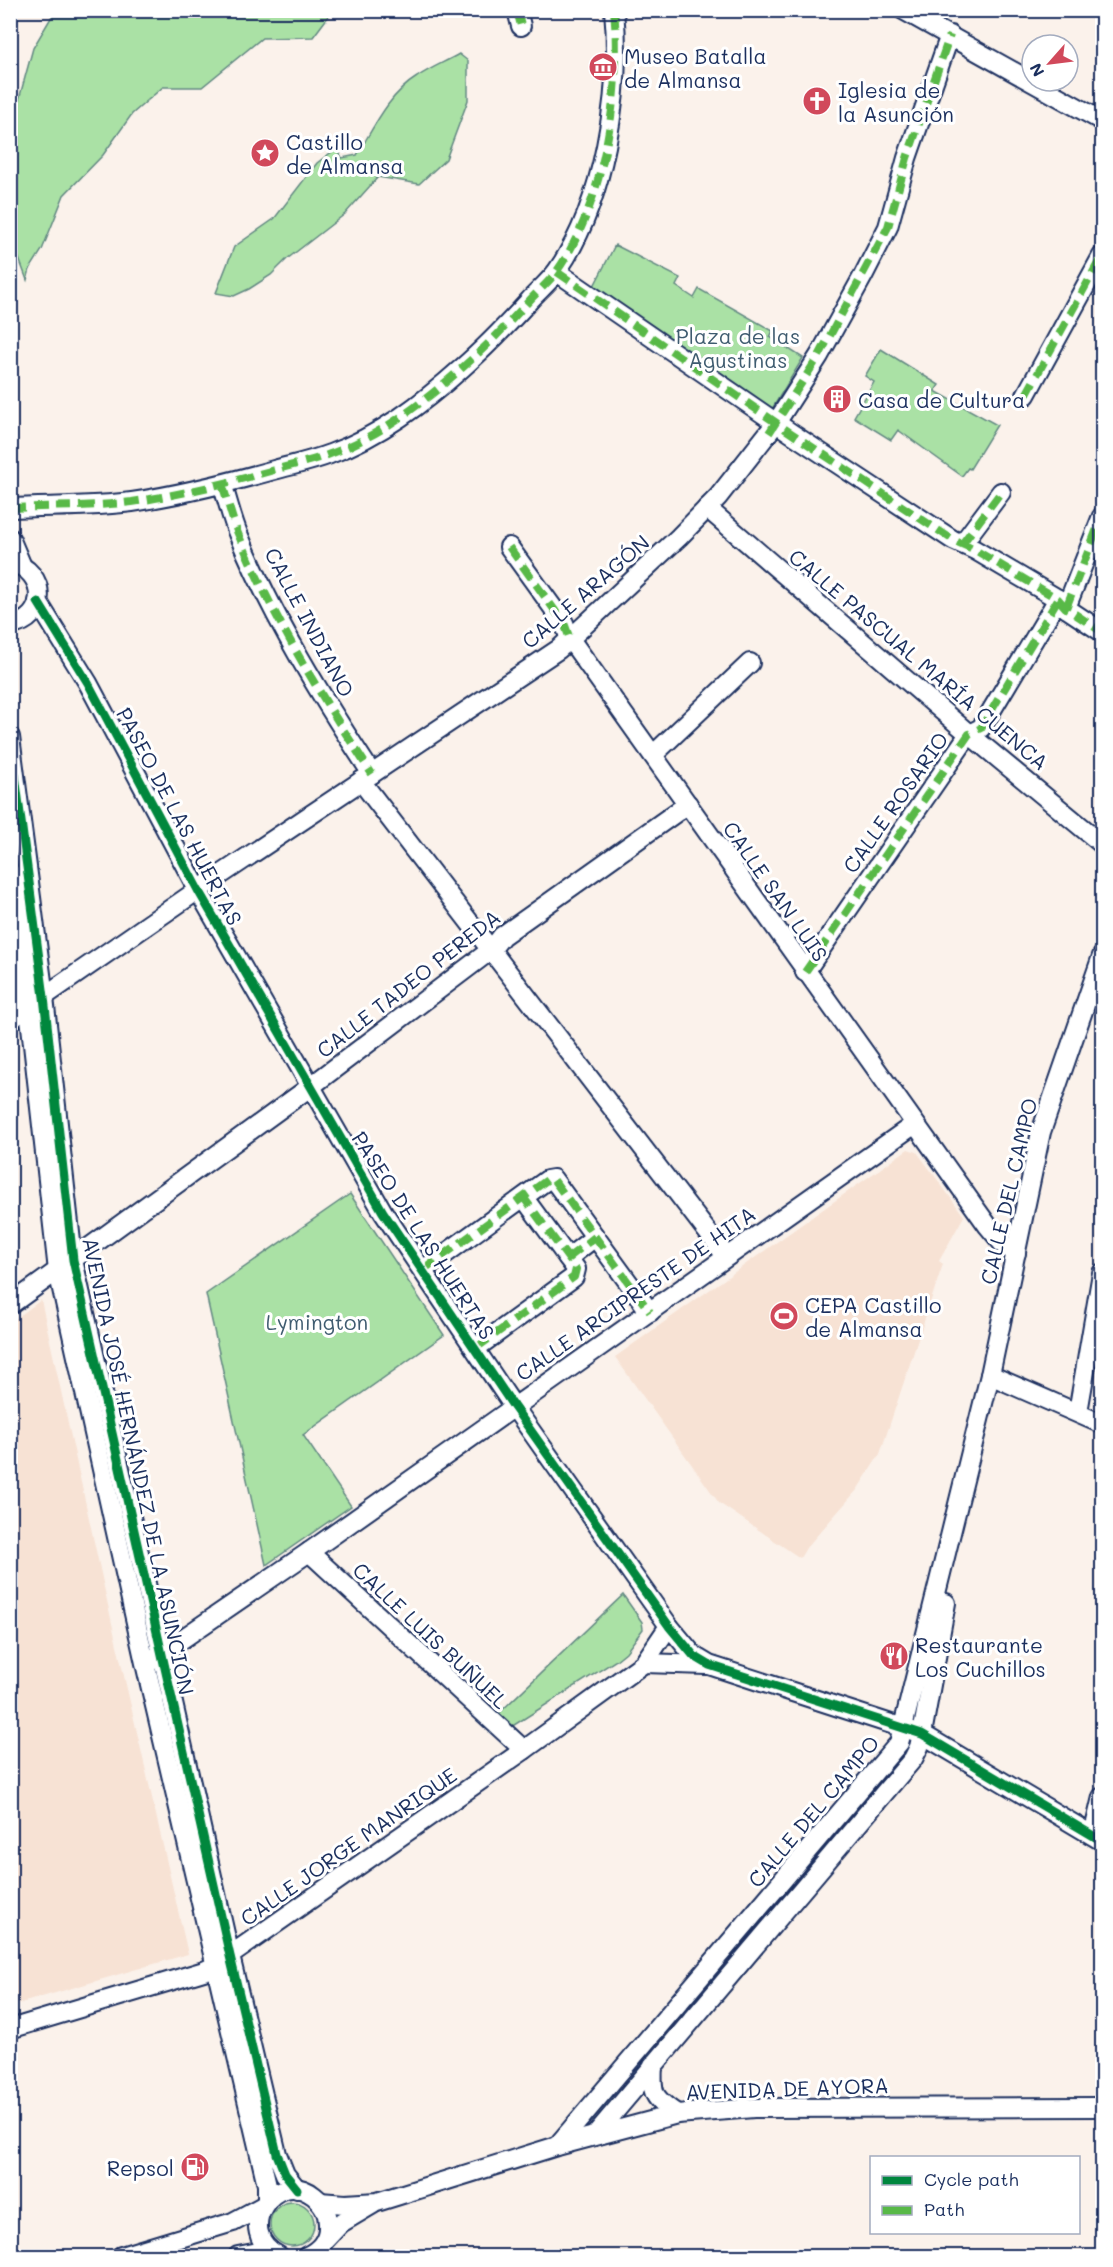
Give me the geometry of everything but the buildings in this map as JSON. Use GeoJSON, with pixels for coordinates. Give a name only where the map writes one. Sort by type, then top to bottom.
{"type":"FeatureCollection","features":[{"type":"Feature","properties":{"kind":"street"},"geometry":{"type":"LineString","coordinates":[[10,508],[131,502],[222,484],[330,454],[357,442],[411,411],[492,341],[557,272],[586,215],[601,176],[615,75],[614,10]]}},
{"type":"Feature","properties":{"kind":"street"},"geometry":{"type":"LineString","coordinates":[[903,10],[1102,122]]}},
{"type":"Feature","properties":{"kind":"street","name":"CALLE ARAGÓN"},"geometry":{"type":"LineString","coordinates":[[10,1020],[198,890],[559,649],[707,508],[726,488],[772,428],[819,356],[888,227],[907,158],[950,35]]}},
{"type":"Feature","properties":{"kind":"street"},"geometry":{"type":"LineString","coordinates":[[1026,395],[1102,256]]}},
{"type":"Feature","properties":{"kind":"street"},"geometry":{"type":"LineString","coordinates":[[557,272],[678,353],[772,428],[1062,604],[1102,632]]}},
{"type":"Feature","properties":{"kind":"street","name":"CALLE INDIANO"},"geometry":{"type":"LineString","coordinates":[[222,484],[239,535],[280,621],[337,720],[366,777],[491,950],[726,1256]]}},
{"type":"Feature","properties":{"kind":"street"},"geometry":{"type":"LineString","coordinates":[[962,544],[1001,492]]}},
{"type":"Feature","properties":{"kind":"street","name":"CALLE PASCUAL MARÍA CUENCA"},"geometry":{"type":"LineString","coordinates":[[707,508],[969,734],[1102,844]]}},
{"type":"Feature","properties":{"kind":"street","name":"CALLE ROSARIO"},"geometry":{"type":"LineString","coordinates":[[805,972],[969,734],[981,728],[1062,604],[1102,516]]}},
{"type":"Feature","properties":{"kind":"street"},"geometry":{"type":"LineString","coordinates":[[10,538],[16,563],[30,571],[37,580],[40,591],[34,612],[26,619],[10,625]]}},
{"type":"Feature","properties":{"kind":"street","name":"CALLE SAN LUIS"},"geometry":{"type":"LineString","coordinates":[[509,547],[564,623],[570,639],[805,972],[988,1226],[1004,1244],[1016,1253]]}},
{"type":"Feature","properties":{"kind":"street","name":"PASEO DE LAS HUERTAS"},"geometry":{"type":"LineString","coordinates":[[38,602],[88,683],[198,890],[383,1212],[514,1407],[669,1626],[694,1656],[709,1665],[922,1734],[1098,1838]]}},
{"type":"Feature","properties":{"kind":"street"},"geometry":{"type":"LineString","coordinates":[[653,755],[750,663]]}},
{"type":"Feature","properties":{"kind":"street","name":"AVENIDA JOSÉ HERNÁNDEZ DE LA ASUNCIÓN"},"geometry":{"type":"LineString","coordinates":[[10,737],[44,998],[65,1266]]}},
{"type":"Feature","properties":{"kind":"street","name":"CALLE TADEO PEREDA"},"geometry":{"type":"LineString","coordinates":[[10,1305],[310,1087],[491,950],[502,936],[688,804]]}},
{"type":"Feature","properties":{"kind":"street","name":"AVENIDA JOSÉ HERNÁNDEZ DE LA ASUNCIÓN"},"geometry":{"type":"LineString","coordinates":[[10,872],[65,1266],[222,1961],[267,2185],[265,2203],[259,2214],[260,2237],[276,2255]]}},
{"type":"Feature","properties":{"kind":"street","name":"CALLE DEL CAMPO"},"geometry":{"type":"LineString","coordinates":[[557,2146],[896,1748],[903,1729],[975,1440],[1041,1132],[1102,957]]}},
{"type":"Feature","properties":{"kind":"street","name":"CALLE ARCIPRESTE DE HITA"},"geometry":{"type":"LineString","coordinates":[[153,1659],[309,1552],[915,1124]]}},
{"type":"Feature","properties":{"kind":"street"},"geometry":{"type":"LineString","coordinates":[[423,1270],[547,1180],[553,1179],[650,1312]]}},
{"type":"Feature","properties":{"kind":"street"},"geometry":{"type":"LineString","coordinates":[[476,1348],[574,1277],[576,1269],[524,1198]]}},
{"type":"Feature","properties":{"kind":"street"},"geometry":{"type":"LineString","coordinates":[[568,1258],[595,1237]]}},
{"type":"Feature","properties":{"kind":"street"},"geometry":{"type":"LineString","coordinates":[[1078,1412],[1102,1273]]}},
{"type":"Feature","properties":{"kind":"street"},"geometry":{"type":"LineString","coordinates":[[990,1375],[1102,1424]]}},
{"type":"Feature","properties":{"kind":"street","name":"CALLE DEL CAMPO"},"geometry":{"type":"LineString","coordinates":[[595,2135],[913,1759],[919,1748],[922,1734],[975,1440]]}},
{"type":"Feature","properties":{"kind":"street","name":"CALLE LUIS BUÑUEL"},"geometry":{"type":"LineString","coordinates":[[309,1552],[524,1750]]}},
{"type":"Feature","properties":{"kind":"street","name":"CALLE JORGE MANRIQUE"},"geometry":{"type":"LineString","coordinates":[[10,2029],[204,1971],[222,1961],[524,1750],[644,1663],[669,1626]]}},
{"type":"Feature","properties":{"kind":"street"},"geometry":{"type":"LineString","coordinates":[[644,1663],[709,1665]]}},
{"type":"Feature","properties":{"kind":"street"},"geometry":{"type":"LineString","coordinates":[[1098,1838],[1102,1797]]}},
{"type":"Feature","properties":{"kind":"street","name":"AVENIDA JOSÉ HERNÁNDEZ DE LA ASUNCIÓN"},"geometry":{"type":"LineString","coordinates":[[222,1961],[277,2154],[285,2174],[297,2189]]}},
{"type":"Feature","properties":{"kind":"street"},"geometry":{"type":"LineString","coordinates":[[653,2065],[651,2087],[653,2093],[660,2103],[677,2114]]}},
{"type":"Feature","properties":{"kind":"street","name":"AVENIDA DE AYORA"},"geometry":{"type":"LineString","coordinates":[[315,2252],[341,2223],[377,2202],[557,2146],[677,2114],[754,2108],[1102,2107]]}},
{"type":"Feature","properties":{"kind":"street"},"geometry":{"type":"LineString","coordinates":[[121,2256],[233,2222],[284,2190],[297,2189],[311,2193],[320,2202],[328,2221],[315,2252]]}},
{"type":"Feature","properties":{"kind":"street","name":"AVENIDA DE AYORA"},"geometry":{"type":"LineString","coordinates":[[320,2202],[345,2204],[377,2202]]}},
{"type":"Feature","properties":{"kind":"street"},"geometry":{"type":"LineString","coordinates":[[238,2256],[276,2255]]}},
{"type":"Feature","properties":{"kind":"shaded area"},"geometry":{"type":"Polygon","coordinates":[[[908,1149],[917,1152],[964,1216],[939,1261],[943,1264],[880,1454],[857,1490],[806,1548],[800,1558],[719,1503],[615,1357],[908,1149]]]}},
{"type":"Feature","properties":{"kind":"shaded area"},"geometry":{"type":"Polygon","coordinates":[[[41,1300],[188,1954],[11,2006],[10,1323],[41,1300]]]}},
{"type":"Feature","properties":{"kind":"green space"},"geometry":{"type":"Polygon","coordinates":[[[327,10],[328,17],[313,37],[262,38],[202,87],[163,87],[132,114],[103,155],[64,195],[27,280],[11,237],[11,149],[15,114],[33,48],[55,11],[327,10]]]}},
{"type":"Feature","properties":{"kind":"green space"},"geometry":{"type":"Polygon","coordinates":[[[459,54],[468,61],[468,100],[446,159],[419,184],[378,177],[345,214],[287,259],[271,275],[234,296],[216,293],[234,247],[274,219],[317,163],[337,148],[342,158],[357,155],[382,112],[407,84],[459,54]]]}},
{"type":"Feature","properties":{"kind":"green space","name":"Plaza de las Agustinas"},"geometry":{"type":"Polygon","coordinates":[[[615,245],[680,278],[676,286],[694,298],[699,289],[773,331],[770,337],[803,358],[772,409],[593,288],[615,245]]]}},
{"type":"Feature","properties":{"kind":"green space"},"geometry":{"type":"Polygon","coordinates":[[[881,349],[939,385],[935,391],[997,425],[970,469],[968,468],[962,476],[898,430],[891,440],[854,417],[874,382],[865,376],[881,349]]]}},
{"type":"Feature","properties":{"kind":"green space","name":"Lymington"},"geometry":{"type":"Polygon","coordinates":[[[350,1194],[444,1335],[303,1435],[351,1506],[266,1565],[206,1294],[350,1194]]]}},
{"type":"Feature","properties":{"kind":"green space"},"geometry":{"type":"Polygon","coordinates":[[[623,1595],[642,1622],[643,1629],[626,1652],[511,1727],[498,1714],[623,1595]]]}},
{"type":"Feature","properties":{"kind":"green space"},"geometry":{"type":"Polygon","coordinates":[[[292,2202],[308,2208],[314,2224],[308,2240],[292,2246],[276,2240],[270,2224],[276,2208],[292,2202]]]}},
{"type":"Feature","properties":{"kind":"marked path"},"geometry":{"type":"LineString","coordinates":[[517,10],[521,26]]}},
{"type":"Feature","properties":{"kind":"marked path"},"geometry":{"type":"LineString","coordinates":[[10,508],[132,502],[203,488],[302,463],[348,447],[366,438],[432,394],[480,352],[547,283],[573,244],[587,213],[606,146],[615,76],[614,10]]}},
{"type":"Feature","properties":{"kind":"marked path"},"geometry":{"type":"LineString","coordinates":[[769,433],[819,356],[888,227],[907,158],[950,35]]}},
{"type":"Feature","properties":{"kind":"marked path"},"geometry":{"type":"LineString","coordinates":[[1026,395],[1102,256]]}},
{"type":"Feature","properties":{"kind":"marked path"},"geometry":{"type":"LineString","coordinates":[[557,272],[791,433],[953,540],[975,550],[1058,599],[1066,608],[1102,632]]}},
{"type":"Feature","properties":{"kind":"marked path"},"geometry":{"type":"LineString","coordinates":[[222,484],[237,530],[283,628],[335,717],[372,774]]}},
{"type":"Feature","properties":{"kind":"marked path"},"geometry":{"type":"LineString","coordinates":[[962,544],[1001,492]]}},
{"type":"Feature","properties":{"kind":"marked path"},"geometry":{"type":"LineString","coordinates":[[1066,608],[1102,516]]}},
{"type":"Feature","properties":{"kind":"marked path"},"geometry":{"type":"LineString","coordinates":[[509,547],[564,623],[570,639]]}},
{"type":"Feature","properties":{"kind":"marked path"},"geometry":{"type":"LineString","coordinates":[[805,972],[969,734],[981,728],[1058,599]]}},
{"type":"Feature","properties":{"kind":"marked path"},"geometry":{"type":"LineString","coordinates":[[423,1270],[547,1180],[553,1179],[650,1312]]}},
{"type":"Feature","properties":{"kind":"marked path"},"geometry":{"type":"LineString","coordinates":[[476,1348],[574,1277],[576,1269],[524,1198]]}},
{"type":"Feature","properties":{"kind":"marked path"},"geometry":{"type":"LineString","coordinates":[[568,1258],[595,1237]]}},
{"type":"Feature","properties":{"kind":"cycle path"},"geometry":{"type":"LineString","coordinates":[[38,602],[88,683],[198,890],[383,1212],[514,1407],[669,1626],[694,1656],[709,1665],[922,1734],[1102,1841]]}},
{"type":"Feature","properties":{"kind":"cycle path"},"geometry":{"type":"LineString","coordinates":[[10,737],[44,997],[73,1260],[277,2154],[285,2174],[297,2189]]}},
{"type":"Feature","properties":{"kind":"place","name":"Museo Batalla de Almansa"},"geometry":{"type":"Point","coordinates":[603,67]}},
{"type":"Feature","properties":{"kind":"place","name":"Iglesia de la Asunción"},"geometry":{"type":"Point","coordinates":[817,101]}},
{"type":"Feature","properties":{"kind":"place","name":"Castillo de Almansa"},"geometry":{"type":"Point","coordinates":[265,153]}},
{"type":"Feature","properties":{"kind":"place","name":"Casa de Cultura"},"geometry":{"type":"Point","coordinates":[837,399]}},
{"type":"Feature","properties":{"kind":"place","name":"CEPA Castillo de Almansa"},"geometry":{"type":"Point","coordinates":[784,1316]}},
{"type":"Feature","properties":{"kind":"place","name":"Restaurante Los Cuchillos"},"geometry":{"type":"Point","coordinates":[894,1656]}},
{"type":"Feature","properties":{"kind":"place","name":"Repsol"},"geometry":{"type":"Point","coordinates":[195,2167]}}]}
